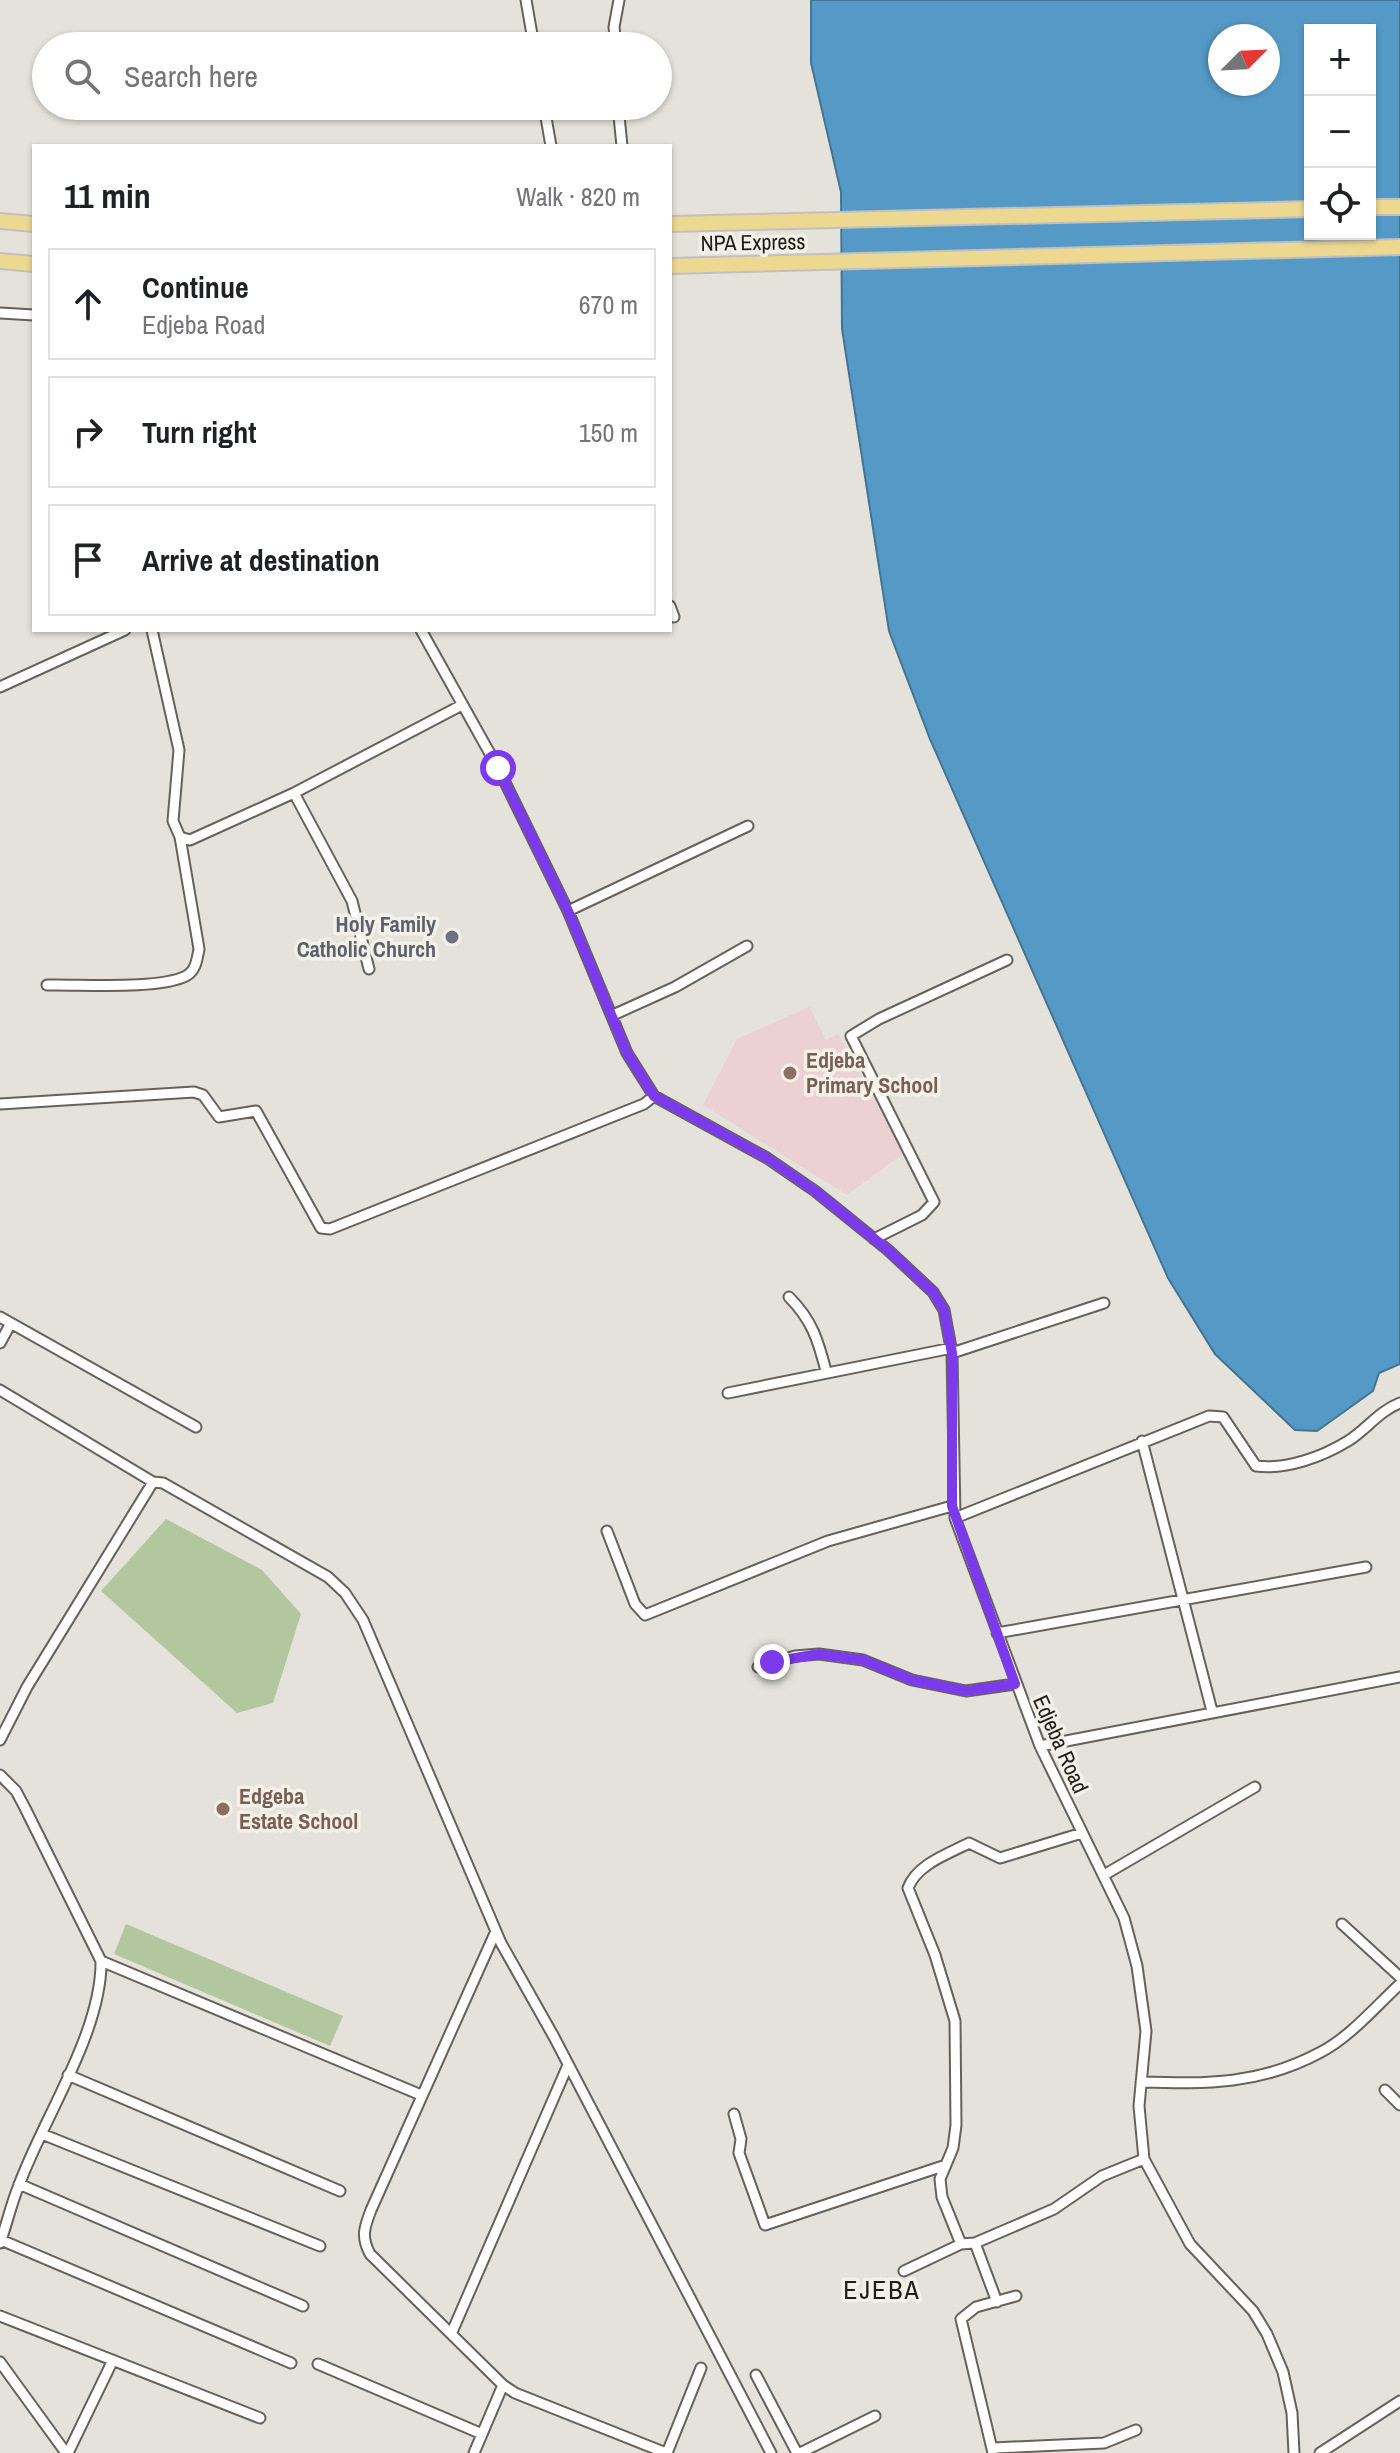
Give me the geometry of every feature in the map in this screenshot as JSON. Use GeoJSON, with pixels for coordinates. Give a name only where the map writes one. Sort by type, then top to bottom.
{"type":"FeatureCollection","features":[{"type":"Feature","properties":{"kind":"main road"},"geometry":{"type":"LineString","coordinates":[[1376,207],[1400,207]]}},
{"type":"Feature","properties":{"kind":"main road","name":"NPA Express"},"geometry":{"type":"LineString","coordinates":[[672,224],[1304,209]]}},
{"type":"Feature","properties":{"kind":"main road"},"geometry":{"type":"LineString","coordinates":[[0,221],[32,224]]}},
{"type":"Feature","properties":{"kind":"main road","name":"NPA Express"},"geometry":{"type":"LineString","coordinates":[[672,266],[1400,247]]}},
{"type":"Feature","properties":{"kind":"main road"},"geometry":{"type":"LineString","coordinates":[[0,261],[32,264]]}},
{"type":"Feature","properties":{"kind":"street"},"geometry":{"type":"LineString","coordinates":[[526,0],[532,32]]}},
{"type":"Feature","properties":{"kind":"street"},"geometry":{"type":"LineString","coordinates":[[615,32],[619,0]]}},
{"type":"Feature","properties":{"kind":"street"},"geometry":{"type":"LineString","coordinates":[[546,120],[551,144]]}},
{"type":"Feature","properties":{"kind":"street"},"geometry":{"type":"LineString","coordinates":[[619,120],[622,144]]}},
{"type":"Feature","properties":{"kind":"street"},"geometry":{"type":"LineString","coordinates":[[0,313],[32,315]]}},
{"type":"Feature","properties":{"kind":"street"},"geometry":{"type":"LineString","coordinates":[[672,612],[674,617]]}},
{"type":"Feature","properties":{"kind":"street"},"geometry":{"type":"LineString","coordinates":[[0,687],[121,632]]}},
{"type":"Feature","properties":{"kind":"street"},"geometry":{"type":"LineString","coordinates":[[47,985],[142,983],[186,976],[196,966],[199,949],[180,837],[173,821],[179,750],[152,632]]}},
{"type":"Feature","properties":{"kind":"street","name":"Edjeba Road"},"geometry":{"type":"LineString","coordinates":[[422,632],[568,911],[627,1053],[654,1096],[767,1158],[874,1239],[933,1292],[944,1310],[952,1351],[952,1506],[955,1518],[1040,1746],[1124,1918],[1137,1966],[1146,2031],[1138,2128],[1144,2159],[1190,2244],[1253,2311],[1267,2334],[1283,2372],[1292,2413],[1294,2453]]}},
{"type":"Feature","properties":{"kind":"street"},"geometry":{"type":"LineString","coordinates":[[180,837],[190,840],[294,793],[462,705]]}},
{"type":"Feature","properties":{"kind":"street"},"geometry":{"type":"LineString","coordinates":[[294,793],[352,901],[364,936],[369,969]]}},
{"type":"Feature","properties":{"kind":"street"},"geometry":{"type":"LineString","coordinates":[[568,911],[748,826]]}},
{"type":"Feature","properties":{"kind":"street"},"geometry":{"type":"LineString","coordinates":[[613,1015],[675,987],[747,946]]}},
{"type":"Feature","properties":{"kind":"street"},"geometry":{"type":"LineString","coordinates":[[874,1239],[922,1215],[934,1202],[851,1036],[892,1013],[1007,960]]}},
{"type":"Feature","properties":{"kind":"street"},"geometry":{"type":"LineString","coordinates":[[0,1104],[194,1092],[203,1095],[219,1117],[256,1111],[321,1228],[330,1229],[519,1156],[644,1104],[654,1096]]}},
{"type":"Feature","properties":{"kind":"street"},"geometry":{"type":"LineString","coordinates":[[789,1297],[807,1315],[816,1333],[826,1371]]}},
{"type":"Feature","properties":{"kind":"street"},"geometry":{"type":"LineString","coordinates":[[728,1393],[826,1371],[952,1351],[1104,1303]]}},
{"type":"Feature","properties":{"kind":"street"},"geometry":{"type":"LineString","coordinates":[[0,1317],[196,1427]]}},
{"type":"Feature","properties":{"kind":"street"},"geometry":{"type":"LineString","coordinates":[[0,1343],[11,1323]]}},
{"type":"Feature","properties":{"kind":"street"},"geometry":{"type":"LineString","coordinates":[[0,1390],[153,1482],[163,1483],[304,1563],[345,1593],[363,1620],[496,1931],[771,2453]]}},
{"type":"Feature","properties":{"kind":"street"},"geometry":{"type":"LineString","coordinates":[[955,1518],[1142,1441],[1217,1414],[1256,1466],[1274,1468],[1348,1441],[1387,1408],[1400,1403]]}},
{"type":"Feature","properties":{"kind":"street"},"geometry":{"type":"LineString","coordinates":[[1142,1441],[1212,1711]]}},
{"type":"Feature","properties":{"kind":"street"},"geometry":{"type":"LineString","coordinates":[[0,1740],[27,1687],[153,1482]]}},
{"type":"Feature","properties":{"kind":"street"},"geometry":{"type":"LineString","coordinates":[[607,1531],[635,1604],[645,1615],[828,1541],[952,1506]]}},
{"type":"Feature","properties":{"kind":"street"},"geometry":{"type":"LineString","coordinates":[[997,1633],[1366,1567]]}},
{"type":"Feature","properties":{"kind":"street"},"geometry":{"type":"LineString","coordinates":[[758,1667],[795,1656],[819,1654],[863,1660],[912,1680],[966,1691],[1015,1684]]}},
{"type":"Feature","properties":{"kind":"street"},"geometry":{"type":"LineString","coordinates":[[1040,1746],[1400,1677]]}},
{"type":"Feature","properties":{"kind":"street"},"geometry":{"type":"LineString","coordinates":[[0,1775],[16,1791],[101,1961],[96,2004],[19,2184],[1,2242],[291,2363]]}},
{"type":"Feature","properties":{"kind":"street"},"geometry":{"type":"LineString","coordinates":[[1104,1875],[1255,1787]]}},
{"type":"Feature","properties":{"kind":"street"},"geometry":{"type":"LineString","coordinates":[[961,2244],[942,2197],[940,2179],[956,2125],[955,2021],[935,1955],[908,1888],[910,1882],[934,1861],[969,1843],[1000,1858],[1082,1833]]}},
{"type":"Feature","properties":{"kind":"street"},"geometry":{"type":"LineString","coordinates":[[1342,1924],[1400,1977]]}},
{"type":"Feature","properties":{"kind":"street"},"geometry":{"type":"LineString","coordinates":[[496,1931],[421,2095],[363,2233],[370,2254],[503,2385],[515,2393],[666,2453],[701,2368]]}},
{"type":"Feature","properties":{"kind":"street"},"geometry":{"type":"LineString","coordinates":[[101,1961],[421,2095]]}},
{"type":"Feature","properties":{"kind":"street"},"geometry":{"type":"LineString","coordinates":[[1141,2082],[1210,2085],[1245,2079],[1295,2063],[1323,2051],[1400,1984]]}},
{"type":"Feature","properties":{"kind":"street"},"geometry":{"type":"LineString","coordinates":[[452,2332],[568,2065]]}},
{"type":"Feature","properties":{"kind":"street"},"geometry":{"type":"LineString","coordinates":[[68,2075],[340,2191]]}},
{"type":"Feature","properties":{"kind":"street"},"geometry":{"type":"LineString","coordinates":[[1385,2090],[1400,2105]]}},
{"type":"Feature","properties":{"kind":"street"},"geometry":{"type":"LineString","coordinates":[[734,2114],[741,2139],[739,2153],[765,2225],[946,2165]]}},
{"type":"Feature","properties":{"kind":"street"},"geometry":{"type":"LineString","coordinates":[[42,2134],[320,2246]]}},
{"type":"Feature","properties":{"kind":"street"},"geometry":{"type":"LineString","coordinates":[[904,2271],[961,2244],[975,2243],[1054,2209],[1102,2176],[1144,2159]]}},
{"type":"Feature","properties":{"kind":"street"},"geometry":{"type":"LineString","coordinates":[[19,2184],[303,2306]]}},
{"type":"Feature","properties":{"kind":"street"},"geometry":{"type":"LineString","coordinates":[[975,2243],[997,2302]]}},
{"type":"Feature","properties":{"kind":"street"},"geometry":{"type":"LineString","coordinates":[[1016,2296],[976,2307],[961,2319],[993,2451],[1104,2443],[1136,2430]]}},
{"type":"Feature","properties":{"kind":"street"},"geometry":{"type":"LineString","coordinates":[[0,2316],[260,2418]]}},
{"type":"Feature","properties":{"kind":"street"},"geometry":{"type":"LineString","coordinates":[[0,2362],[67,2453],[113,2360]]}},
{"type":"Feature","properties":{"kind":"street"},"geometry":{"type":"LineString","coordinates":[[318,2364],[482,2434]]}},
{"type":"Feature","properties":{"kind":"street"},"geometry":{"type":"LineString","coordinates":[[756,2375],[798,2453],[875,2416]]}},
{"type":"Feature","properties":{"kind":"street"},"geometry":{"type":"LineString","coordinates":[[474,2453],[503,2385]]}},
{"type":"Feature","properties":{"kind":"street"},"geometry":{"type":"LineString","coordinates":[[1320,2453],[1400,2401]]}},
{"type":"Feature","properties":{"kind":"shaded area","name":"Edjeba Primary School"},"geometry":{"type":"Polygon","coordinates":[[[809,1007],[826,1040],[838,1034],[904,1153],[847,1195],[703,1105],[737,1039],[809,1007]]]}},
{"type":"Feature","properties":{"kind":"green space"},"geometry":{"type":"Polygon","coordinates":[[[166,1519],[262,1570],[301,1614],[273,1703],[237,1713],[101,1591],[166,1519]]]}},
{"type":"Feature","properties":{"kind":"green space"},"geometry":{"type":"Polygon","coordinates":[[[126,1924],[343,2016],[330,2046],[114,1954],[126,1924]]]}},
{"type":"Feature","properties":{"kind":"water"},"geometry":{"type":"Polygon","coordinates":[[[811,0],[1400,0],[1400,1364],[1379,1373],[1373,1391],[1317,1431],[1295,1430],[1215,1354],[1168,1278],[930,739],[889,631],[842,329],[841,192],[811,63],[811,0]]]}},
{"type":"Feature","properties":{"kind":"place","name":"Holy Family Catholic Church"},"geometry":{"type":"Point","coordinates":[452,937]}},
{"type":"Feature","properties":{"kind":"place","name":"Edjeba Primary School"},"geometry":{"type":"Point","coordinates":[790,1073]}},
{"type":"Feature","properties":{"kind":"place","name":"Edgeba Estate School"},"geometry":{"type":"Point","coordinates":[223,1809]}},
{"type":"Feature","properties":{"kind":"district","name":"EJEBA"},"geometry":{"type":"Point","coordinates":[882,2289]}},
{"type":"Feature","properties":{"kind":"route"},"geometry":{"type":"LineString","coordinates":[[498,768],[568,911],[627,1053],[654,1096],[767,1158],[815,1191],[888,1250],[933,1292],[944,1310],[952,1353],[952,1506],[1015,1684],[966,1691],[912,1680],[863,1660],[819,1654],[772,1662]]}}]}
